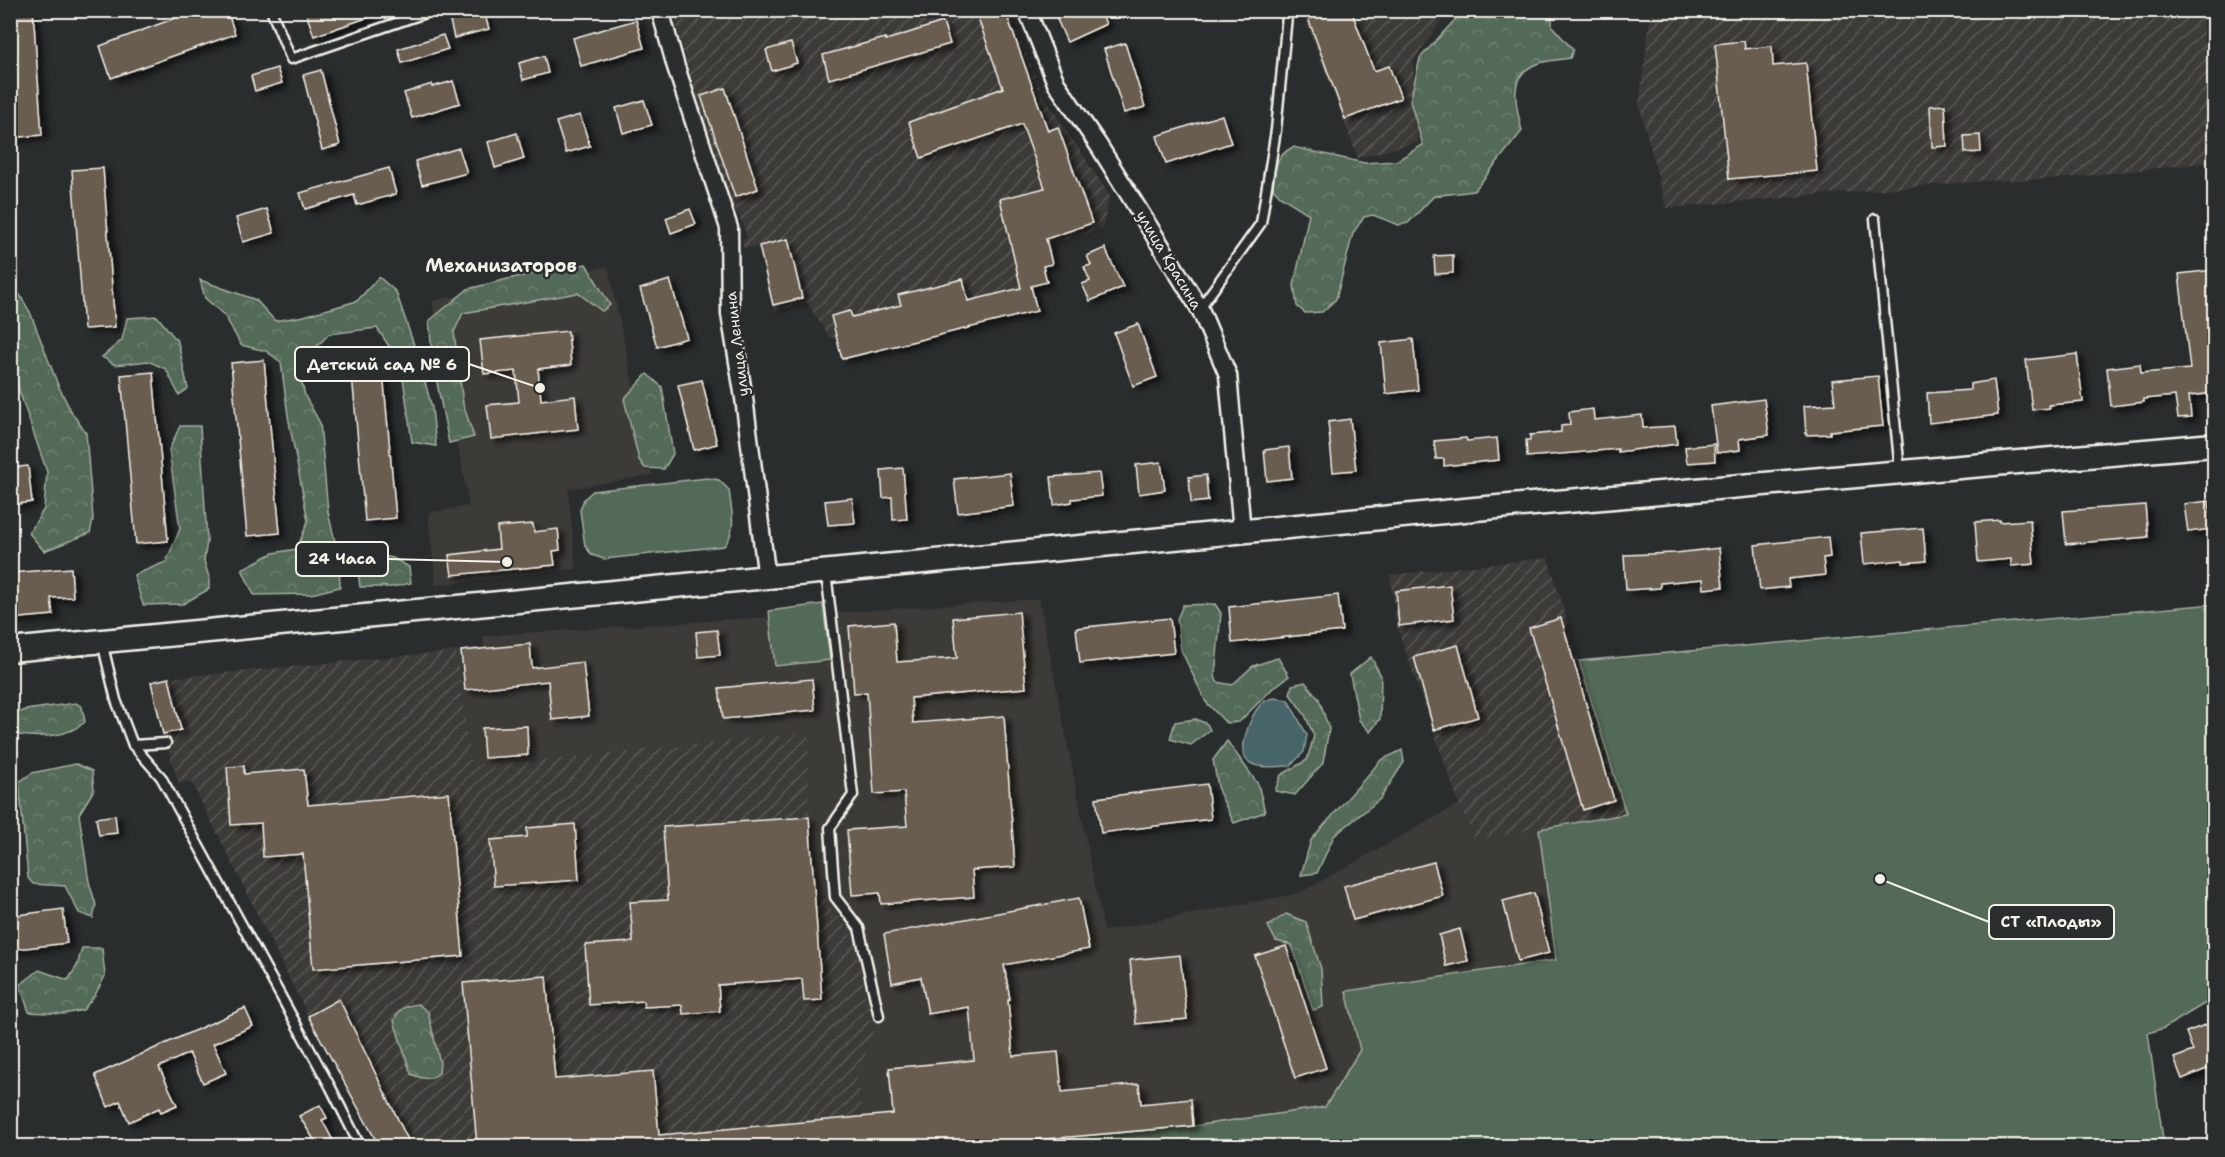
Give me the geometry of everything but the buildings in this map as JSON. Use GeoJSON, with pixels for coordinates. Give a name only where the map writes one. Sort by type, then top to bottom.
{"type":"FeatureCollection","features":[{"type":"Feature","properties":{"kind":"main road"},"geometry":{"type":"LineString","coordinates":[[10,650],[1242,532],[1900,471],[2214,445]]}},
{"type":"Feature","properties":{"kind":"street","name":"улица Ленина"},"geometry":{"type":"LineString","coordinates":[[660,10],[676,67],[729,228],[730,314],[744,398],[767,579]]}},
{"type":"Feature","properties":{"kind":"street","name":"улица Красина"},"geometry":{"type":"LineString","coordinates":[[1027,10],[1056,83],[1099,146],[1200,309],[1228,375],[1242,532]]}},
{"type":"Feature","properties":{"kind":"lane"},"geometry":{"type":"LineString","coordinates":[[271,10],[291,59],[435,10]]}},
{"type":"Feature","properties":{"kind":"lane"},"geometry":{"type":"LineString","coordinates":[[1200,309],[1261,223],[1276,130],[1286,10]]}},
{"type":"Feature","properties":{"kind":"lane"},"geometry":{"type":"LineString","coordinates":[[1875,219],[1900,471]]}},
{"type":"Feature","properties":{"kind":"lane"},"geometry":{"type":"LineString","coordinates":[[826,573],[853,795],[830,828],[835,897],[859,928],[879,1016]]}},
{"type":"Feature","properties":{"kind":"lane"},"geometry":{"type":"LineString","coordinates":[[102,641],[116,700],[133,745],[161,777],[331,1088],[360,1146]]}},
{"type":"Feature","properties":{"kind":"lane"},"geometry":{"type":"LineString","coordinates":[[133,745],[166,743]]}},
{"type":"Feature","properties":{"kind":"shaded area"},"geometry":{"type":"Polygon","coordinates":[[[673,11],[1009,11],[1044,97],[1110,196],[1102,229],[1047,245],[1043,266],[1047,282],[1031,286],[1037,311],[842,359],[837,337],[830,338],[807,303],[775,311],[759,246],[744,249],[742,240],[747,238],[743,224],[730,200],[691,80],[673,11]]]}},
{"type":"Feature","properties":{"kind":"shaded area"},"geometry":{"type":"Polygon","coordinates":[[[1302,11],[1448,11],[1413,62],[1418,142],[1358,158],[1302,11]]]}},
{"type":"Feature","properties":{"kind":"shaded area"},"geometry":{"type":"Polygon","coordinates":[[[1651,11],[2214,11],[2214,162],[2057,179],[1982,181],[1666,208],[1639,104],[1651,11]]]}},
{"type":"Feature","properties":{"kind":"shaded area"},"geometry":{"type":"Polygon","coordinates":[[[608,266],[652,475],[568,489],[576,569],[436,585],[428,513],[469,506],[432,301],[608,266]]]}},
{"type":"Feature","properties":{"kind":"shaded area"},"geometry":{"type":"Polygon","coordinates":[[[1548,558],[1626,814],[1475,840],[1459,804],[1397,627],[1390,575],[1548,558]]]}},
{"type":"Feature","properties":{"kind":"shaded area"},"geometry":{"type":"Polygon","coordinates":[[[1039,599],[1104,931],[1300,893],[1459,804],[1475,840],[1539,829],[1557,960],[1346,991],[1360,1050],[1325,1107],[1193,1126],[968,1146],[866,1146],[858,1076],[853,937],[814,885],[809,817],[569,758],[471,764],[456,651],[484,648],[483,636],[1039,599]]]}},
{"type":"Feature","properties":{"kind":"shaded area"},"geometry":{"type":"Polygon","coordinates":[[[456,651],[471,764],[569,758],[808,733],[809,817],[814,885],[853,937],[873,1034],[858,1076],[866,1146],[379,1146],[308,1016],[191,781],[179,784],[163,734],[151,682],[169,678],[456,651]]]}},
{"type":"Feature","properties":{"kind":"green space"},"geometry":{"type":"Polygon","coordinates":[[[1463,11],[1552,11],[1552,26],[1573,50],[1570,58],[1536,64],[1524,72],[1519,79],[1516,95],[1522,131],[1474,191],[1434,196],[1408,223],[1399,225],[1373,215],[1364,217],[1353,233],[1336,299],[1322,312],[1305,313],[1297,306],[1294,285],[1309,214],[1280,196],[1273,188],[1275,169],[1279,159],[1293,147],[1364,163],[1396,161],[1423,145],[1410,101],[1420,58],[1463,11]]]}},
{"type":"Feature","properties":{"kind":"green space"},"geometry":{"type":"Polygon","coordinates":[[[586,264],[610,305],[602,311],[578,293],[463,313],[454,332],[463,404],[474,437],[449,443],[433,363],[429,321],[468,289],[586,264]]]}},
{"type":"Feature","properties":{"kind":"green space"},"geometry":{"type":"Polygon","coordinates":[[[379,277],[396,292],[419,360],[432,408],[436,446],[412,442],[401,364],[377,328],[329,334],[298,366],[305,396],[320,423],[328,512],[339,558],[340,587],[311,594],[254,595],[242,569],[273,553],[297,549],[308,521],[288,416],[281,362],[266,351],[241,345],[225,316],[205,298],[200,280],[256,300],[275,321],[304,316],[357,301],[379,277]]]}},
{"type":"Feature","properties":{"kind":"green space"},"geometry":{"type":"Polygon","coordinates":[[[10,278],[30,312],[58,385],[72,413],[86,433],[93,519],[90,533],[44,551],[29,533],[44,509],[47,472],[11,367],[10,278]]]}},
{"type":"Feature","properties":{"kind":"green space"},"geometry":{"type":"Polygon","coordinates":[[[157,316],[178,342],[188,389],[179,395],[166,369],[148,361],[115,365],[102,357],[122,340],[127,318],[157,316]]]}},
{"type":"Feature","properties":{"kind":"green space"},"geometry":{"type":"Polygon","coordinates":[[[647,374],[662,387],[673,454],[664,469],[645,468],[639,460],[624,399],[647,374]]]}},
{"type":"Feature","properties":{"kind":"green space"},"geometry":{"type":"Polygon","coordinates":[[[180,426],[200,426],[207,541],[204,561],[209,577],[209,589],[183,604],[143,605],[134,575],[166,562],[180,529],[169,450],[180,426]]]}},
{"type":"Feature","properties":{"kind":"green space"},"geometry":{"type":"Polygon","coordinates":[[[707,478],[719,480],[729,490],[732,527],[724,546],[604,559],[592,555],[585,546],[580,510],[584,499],[593,491],[707,478]]]}},
{"type":"Feature","properties":{"kind":"green space"},"geometry":{"type":"Polygon","coordinates":[[[364,553],[393,558],[409,567],[411,583],[392,587],[360,587],[357,563],[364,553]]]}},
{"type":"Feature","properties":{"kind":"green space"},"geometry":{"type":"Polygon","coordinates":[[[823,604],[830,660],[775,666],[769,611],[823,604]]]}},
{"type":"Feature","properties":{"kind":"green space"},"geometry":{"type":"Polygon","coordinates":[[[1215,604],[1221,613],[1215,676],[1217,682],[1232,685],[1253,666],[1278,658],[1289,676],[1272,689],[1239,722],[1226,723],[1206,702],[1181,650],[1177,619],[1183,605],[1215,604]]]}},
{"type":"Feature","properties":{"kind":"green space"},"geometry":{"type":"Polygon","coordinates":[[[2214,604],[2214,929],[2211,931],[2214,942],[2214,998],[2164,1028],[2148,1033],[2164,1146],[968,1146],[1193,1126],[1325,1107],[1360,1050],[1346,991],[1556,960],[1539,829],[1626,814],[1579,661],[2214,604]]]}},
{"type":"Feature","properties":{"kind":"green space"},"geometry":{"type":"Polygon","coordinates":[[[1371,657],[1381,676],[1380,719],[1370,732],[1359,720],[1350,674],[1371,657]]]}},
{"type":"Feature","properties":{"kind":"green space"},"geometry":{"type":"Polygon","coordinates":[[[1305,682],[1319,699],[1329,729],[1323,763],[1295,795],[1275,791],[1281,775],[1307,760],[1314,736],[1305,715],[1290,694],[1292,685],[1305,682]]]}},
{"type":"Feature","properties":{"kind":"green space"},"geometry":{"type":"Polygon","coordinates":[[[76,703],[82,707],[85,722],[78,727],[54,735],[19,735],[14,714],[25,710],[76,703]]]}},
{"type":"Feature","properties":{"kind":"green space"},"geometry":{"type":"Polygon","coordinates":[[[1196,719],[1207,724],[1210,730],[1191,745],[1170,739],[1175,722],[1196,719]]]}},
{"type":"Feature","properties":{"kind":"green space"},"geometry":{"type":"Polygon","coordinates":[[[1227,741],[1258,784],[1265,812],[1234,823],[1219,792],[1213,760],[1227,741]]]}},
{"type":"Feature","properties":{"kind":"green space"},"geometry":{"type":"Polygon","coordinates":[[[1402,750],[1404,762],[1380,799],[1334,836],[1317,873],[1301,875],[1311,840],[1381,760],[1402,750]]]}},
{"type":"Feature","properties":{"kind":"green space"},"geometry":{"type":"Polygon","coordinates":[[[76,764],[92,771],[94,790],[79,814],[89,882],[96,905],[93,918],[79,913],[65,886],[33,884],[28,878],[19,782],[32,773],[76,764]]]}},
{"type":"Feature","properties":{"kind":"green space"},"geometry":{"type":"Polygon","coordinates":[[[1286,914],[1306,922],[1321,969],[1323,1007],[1313,1010],[1292,945],[1276,941],[1268,926],[1286,914]]]}},
{"type":"Feature","properties":{"kind":"green space"},"geometry":{"type":"Polygon","coordinates":[[[82,948],[102,948],[105,976],[95,995],[83,1010],[64,1014],[29,1012],[20,985],[39,970],[68,980],[77,966],[82,948]]]}},
{"type":"Feature","properties":{"kind":"green space"},"geometry":{"type":"Polygon","coordinates":[[[418,1004],[428,1012],[440,1063],[439,1073],[429,1078],[411,1074],[394,1021],[403,1008],[418,1004]]]}},
{"type":"Feature","properties":{"kind":"water"},"geometry":{"type":"Polygon","coordinates":[[[1274,698],[1288,700],[1307,735],[1304,752],[1290,766],[1256,766],[1245,756],[1244,740],[1253,715],[1261,704],[1274,698]]]}},
{"type":"Feature","properties":{"kind":"place","name":"Детский сад № 6"},"geometry":{"type":"Point","coordinates":[540,388]}},
{"type":"Feature","properties":{"kind":"place","name":"24 Часа"},"geometry":{"type":"Point","coordinates":[507,562]}},
{"type":"Feature","properties":{"kind":"place","name":"СТ «Плоды»"},"geometry":{"type":"Point","coordinates":[1880,879]}},
{"type":"Feature","properties":{"kind":"district","name":"Механизаторов"},"geometry":{"type":"Point","coordinates":[501,266]}}]}
